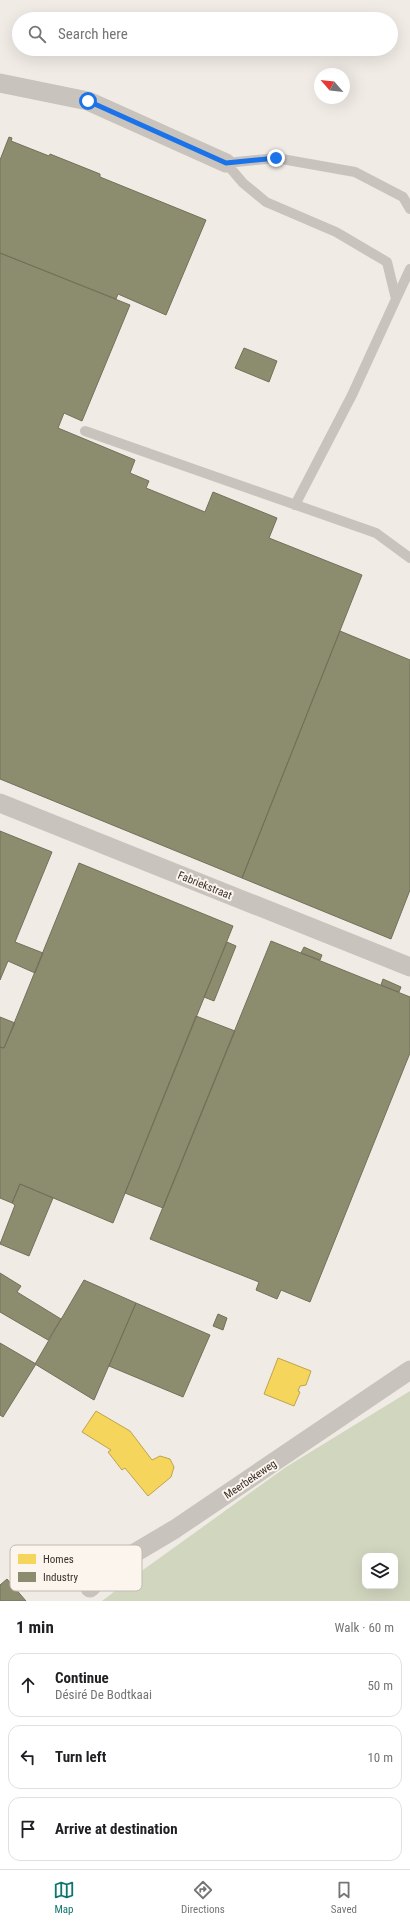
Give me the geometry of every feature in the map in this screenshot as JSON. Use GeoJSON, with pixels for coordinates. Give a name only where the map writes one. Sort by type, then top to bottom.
{"type":"FeatureCollection","features":[{"type":"Feature","properties":{"kind":"street"},"geometry":{"type":"LineString","coordinates":[[0,83],[88,101],[226,163]]}},
{"type":"Feature","properties":{"kind":"street","name":"Fabriekstraat"},"geometry":{"type":"LineString","coordinates":[[0,803],[410,967]]}},
{"type":"Feature","properties":{"kind":"street","name":"Meerbekeweg"},"geometry":{"type":"LineString","coordinates":[[142,1550],[175,1530],[410,1370]]}},
{"type":"Feature","properties":{"kind":"lane"},"geometry":{"type":"LineString","coordinates":[[226,163],[276,158],[355,172],[403,197],[410,209]]}},
{"type":"Feature","properties":{"kind":"lane"},"geometry":{"type":"LineString","coordinates":[[226,163],[242,183],[266,202],[336,232],[387,262],[396,299]]}},
{"type":"Feature","properties":{"kind":"lane"},"geometry":{"type":"LineString","coordinates":[[295,505],[352,395],[410,268]]}},
{"type":"Feature","properties":{"kind":"lane"},"geometry":{"type":"LineString","coordinates":[[85,431],[376,533],[410,558]]}},
{"type":"Feature","properties":{"kind":"green space"},"geometry":{"type":"Polygon","coordinates":[[[410,1391],[410,1601],[102,1601],[115,1591],[142,1591],[142,1571],[286,1467],[410,1391]]]}},
{"type":"Feature","properties":{"kind":"building: Homes"},"geometry":{"type":"Polygon","coordinates":[[[278,1358],[311,1371],[306,1385],[300,1386],[298,1391],[300,1392],[294,1406],[264,1394],[278,1358]]]}},
{"type":"Feature","properties":{"kind":"building: Homes"},"geometry":{"type":"Polygon","coordinates":[[[96,1411],[130,1431],[152,1460],[160,1456],[170,1459],[174,1467],[171,1477],[148,1496],[125,1468],[122,1470],[108,1452],[111,1450],[82,1432],[96,1411]]]}},
{"type":"Feature","properties":{"kind":"building: Industry"},"geometry":{"type":"Polygon","coordinates":[[[9,137],[12,138],[11,141],[49,156],[50,154],[100,174],[100,177],[206,220],[166,315],[118,294],[116,299],[0,253],[0,160],[9,137]]]}},
{"type":"Feature","properties":{"kind":"building: Industry"},"geometry":{"type":"Polygon","coordinates":[[[0,253],[130,305],[82,421],[64,413],[58,428],[135,460],[130,473],[149,481],[146,488],[205,512],[213,492],[277,518],[269,538],[362,575],[242,878],[0,779],[0,253]]]}},
{"type":"Feature","properties":{"kind":"building: Industry"},"geometry":{"type":"Polygon","coordinates":[[[244,348],[277,361],[269,382],[235,368],[244,348]]]}},
{"type":"Feature","properties":{"kind":"building: Industry"},"geometry":{"type":"Polygon","coordinates":[[[340,631],[410,660],[410,890],[391,939],[242,878],[340,631]]]}},
{"type":"Feature","properties":{"kind":"building: Industry"},"geometry":{"type":"Polygon","coordinates":[[[0,831],[52,852],[15,942],[43,953],[35,973],[8,961],[0,980],[0,831]]]}},
{"type":"Feature","properties":{"kind":"building: Industry"},"geometry":{"type":"Polygon","coordinates":[[[79,863],[233,926],[113,1223],[20,1184],[12,1203],[0,1198],[0,1047],[4,1048],[79,863]]]}},
{"type":"Feature","properties":{"kind":"building: Industry"},"geometry":{"type":"Polygon","coordinates":[[[271,941],[410,997],[410,1053],[310,1302],[281,1290],[277,1299],[256,1290],[259,1282],[150,1239],[271,941]]]}},
{"type":"Feature","properties":{"kind":"building: Industry"},"geometry":{"type":"Polygon","coordinates":[[[227,942],[236,946],[214,1001],[204,997],[227,942]]]}},
{"type":"Feature","properties":{"kind":"building: Industry"},"geometry":{"type":"Polygon","coordinates":[[[304,947],[322,955],[320,960],[301,953],[304,947]]]}},
{"type":"Feature","properties":{"kind":"building: Industry"},"geometry":{"type":"Polygon","coordinates":[[[383,979],[401,987],[399,992],[381,985],[383,979]]]}},
{"type":"Feature","properties":{"kind":"building: Industry"},"geometry":{"type":"Polygon","coordinates":[[[196,1016],[235,1031],[163,1208],[125,1193],[196,1016]]]}},
{"type":"Feature","properties":{"kind":"building: Industry"},"geometry":{"type":"Polygon","coordinates":[[[0,1017],[15,1023],[4,1048],[0,1047],[0,1017]]]}},
{"type":"Feature","properties":{"kind":"building: Industry"},"geometry":{"type":"Polygon","coordinates":[[[20,1184],[53,1198],[29,1256],[0,1244],[15,1205],[12,1203],[20,1184]]]}},
{"type":"Feature","properties":{"kind":"building: Industry"},"geometry":{"type":"Polygon","coordinates":[[[0,1273],[21,1286],[17,1292],[61,1319],[48,1340],[0,1312],[0,1273]]]}},
{"type":"Feature","properties":{"kind":"building: Industry"},"geometry":{"type":"Polygon","coordinates":[[[84,1280],[136,1303],[94,1400],[35,1364],[84,1280]]]}},
{"type":"Feature","properties":{"kind":"building: Industry"},"geometry":{"type":"Polygon","coordinates":[[[136,1303],[210,1335],[183,1397],[109,1366],[136,1303]]]}},
{"type":"Feature","properties":{"kind":"building: Industry"},"geometry":{"type":"Polygon","coordinates":[[[218,1314],[227,1318],[223,1330],[213,1326],[218,1314]]]}},
{"type":"Feature","properties":{"kind":"building: Industry"},"geometry":{"type":"Polygon","coordinates":[[[0,1343],[36,1364],[3,1417],[0,1415],[0,1343]]]}},
{"type":"Feature","properties":{"kind":"building: Industry"},"geometry":{"type":"Polygon","coordinates":[[[7,1579],[10,1582],[10,1591],[17,1591],[26,1601],[0,1601],[0,1585],[7,1579]]]}},
{"type":"Feature","properties":{"kind":"route"},"geometry":{"type":"LineString","coordinates":[[88,101],[226,163],[276,158]]}}]}
